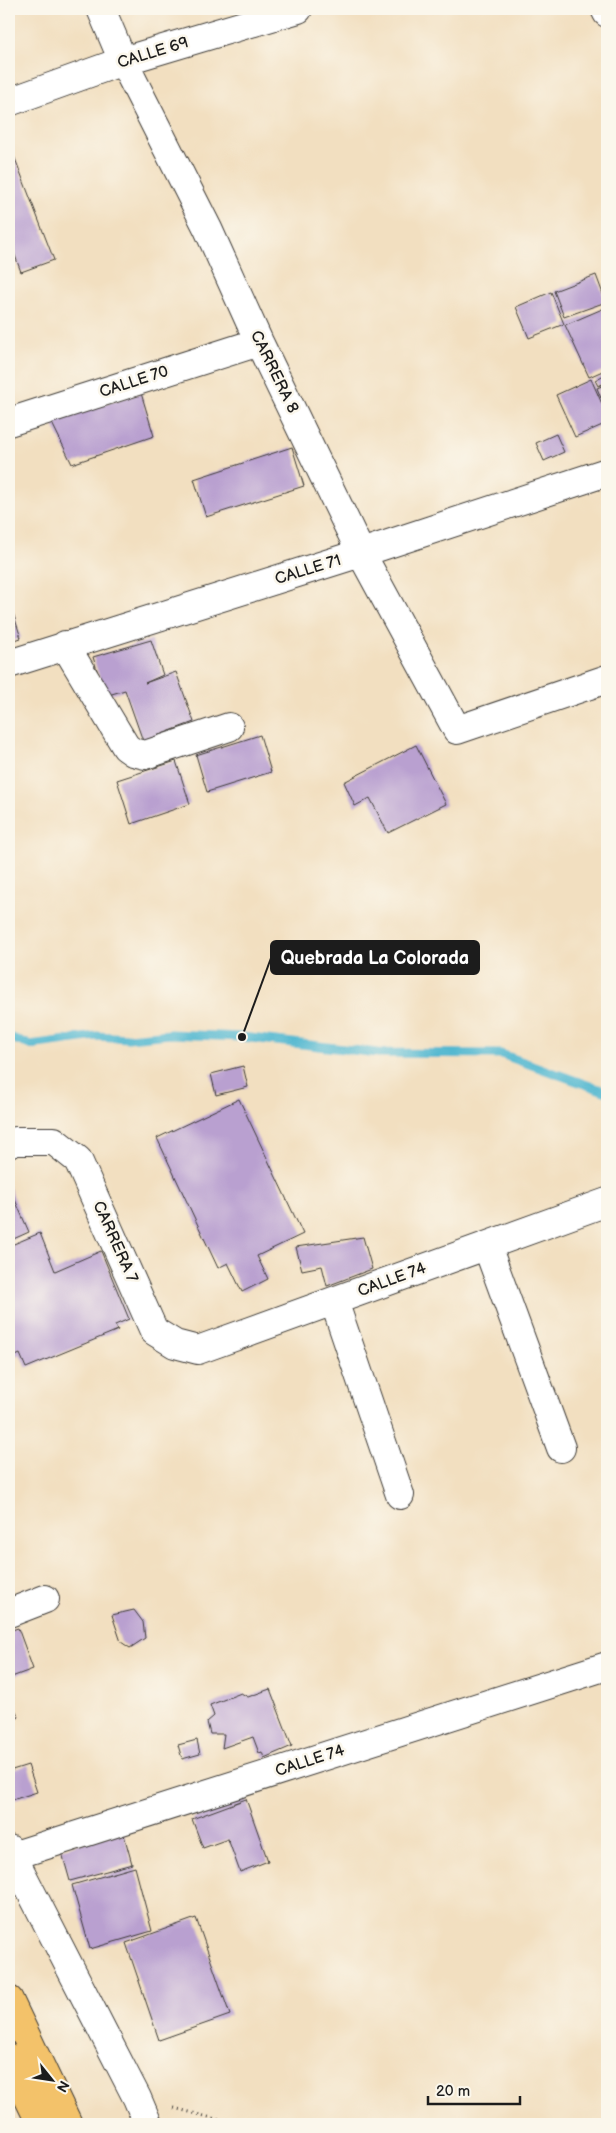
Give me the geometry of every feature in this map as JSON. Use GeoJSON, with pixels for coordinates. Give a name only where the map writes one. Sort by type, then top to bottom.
{"type":"FeatureCollection","features":[{"type":"Feature","properties":{"kind":"main road"},"geometry":{"type":"LineString","coordinates":[[9,2000],[68,2124]]}},
{"type":"Feature","properties":{"kind":"main road"},"geometry":{"type":"LineString","coordinates":[[9,2058],[41,2124]]}},
{"type":"Feature","properties":{"kind":"street","name":"CARRERA 8"},"geometry":{"type":"LineString","coordinates":[[102,9],[123,61],[208,229],[259,342],[361,553],[457,730],[607,679]]}},
{"type":"Feature","properties":{"kind":"street","name":"CALLE 69"},"geometry":{"type":"LineString","coordinates":[[9,102],[123,61],[298,9]]}},
{"type":"Feature","properties":{"kind":"street"},"geometry":{"type":"LineString","coordinates":[[605,9],[607,13]]}},
{"type":"Feature","properties":{"kind":"street","name":"CALLE 70"},"geometry":{"type":"LineString","coordinates":[[9,422],[259,342]]}},
{"type":"Feature","properties":{"kind":"street","name":"CALLE 71"},"geometry":{"type":"LineString","coordinates":[[9,664],[361,553],[607,472]]}},
{"type":"Feature","properties":{"kind":"street"},"geometry":{"type":"LineString","coordinates":[[65,645],[126,747],[133,752],[145,755],[229,727]]}},
{"type":"Feature","properties":{"kind":"street","name":"CARRERA 7"},"geometry":{"type":"LineString","coordinates":[[9,1144],[16,1141],[54,1141],[78,1160],[154,1331],[175,1344]]}},
{"type":"Feature","properties":{"kind":"street","name":"CALLE 74"},"geometry":{"type":"LineString","coordinates":[[175,1344],[198,1350],[607,1202]]}},
{"type":"Feature","properties":{"kind":"street"},"geometry":{"type":"LineString","coordinates":[[487,1246],[561,1448]]}},
{"type":"Feature","properties":{"kind":"street"},"geometry":{"type":"LineString","coordinates":[[334,1301],[400,1495]]}},
{"type":"Feature","properties":{"kind":"street"},"geometry":{"type":"LineString","coordinates":[[9,1613],[45,1599]]}},
{"type":"Feature","properties":{"kind":"street","name":"CALLE 74"},"geometry":{"type":"LineString","coordinates":[[10,1853],[607,1666]]}},
{"type":"Feature","properties":{"kind":"street"},"geometry":{"type":"LineString","coordinates":[[10,1853],[137,2098],[148,2124]]}},
{"type":"Feature","properties":{"kind":"path"},"geometry":{"type":"LineString","coordinates":[[137,2098],[235,2124]]}},
{"type":"Feature","properties":{"kind":"building"},"geometry":{"type":"Polygon","coordinates":[[[9,143],[54,260],[21,272],[9,239],[9,143]]]}},
{"type":"Feature","properties":{"kind":"building"},"geometry":{"type":"Polygon","coordinates":[[[596,275],[606,302],[564,317],[554,291],[596,275]]]}},
{"type":"Feature","properties":{"kind":"building"},"geometry":{"type":"Polygon","coordinates":[[[551,292],[564,324],[529,338],[516,307],[551,292]]]}},
{"type":"Feature","properties":{"kind":"building"},"geometry":{"type":"Polygon","coordinates":[[[607,307],[607,369],[589,377],[565,325],[607,307]]]}},
{"type":"Feature","properties":{"kind":"building"},"geometry":{"type":"Polygon","coordinates":[[[604,375],[607,382],[598,386],[595,380],[604,375]]]}},
{"type":"Feature","properties":{"kind":"building"},"geometry":{"type":"Polygon","coordinates":[[[591,379],[607,415],[607,423],[575,437],[556,395],[591,379]]]}},
{"type":"Feature","properties":{"kind":"building"},"geometry":{"type":"Polygon","coordinates":[[[607,384],[607,396],[601,398],[597,388],[607,384]]]}},
{"type":"Feature","properties":{"kind":"building"},"geometry":{"type":"Polygon","coordinates":[[[141,393],[154,436],[72,464],[50,419],[141,393]]]}},
{"type":"Feature","properties":{"kind":"building"},"geometry":{"type":"Polygon","coordinates":[[[556,434],[564,452],[544,461],[536,443],[556,434]]]}},
{"type":"Feature","properties":{"kind":"building"},"geometry":{"type":"Polygon","coordinates":[[[292,447],[304,486],[206,517],[194,479],[292,447]]]}},
{"type":"Feature","properties":{"kind":"building"},"geometry":{"type":"Polygon","coordinates":[[[9,600],[21,638],[9,642],[9,600]]]}},
{"type":"Feature","properties":{"kind":"building"},"geometry":{"type":"Polygon","coordinates":[[[151,640],[163,675],[145,683],[176,672],[194,722],[143,741],[125,690],[105,696],[93,657],[151,640]]]}},
{"type":"Feature","properties":{"kind":"building"},"geometry":{"type":"Polygon","coordinates":[[[260,735],[271,772],[207,792],[196,755],[260,735]]]}},
{"type":"Feature","properties":{"kind":"building"},"geometry":{"type":"Polygon","coordinates":[[[416,745],[446,804],[388,833],[370,798],[355,806],[344,782],[416,745]]]}},
{"type":"Feature","properties":{"kind":"building"},"geometry":{"type":"Polygon","coordinates":[[[176,761],[190,804],[131,824],[117,780],[176,761]]]}},
{"type":"Feature","properties":{"kind":"building"},"geometry":{"type":"Polygon","coordinates":[[[243,1066],[248,1087],[216,1095],[211,1074],[243,1066]]]}},
{"type":"Feature","properties":{"kind":"building"},"geometry":{"type":"Polygon","coordinates":[[[239,1099],[303,1234],[257,1256],[268,1279],[242,1292],[228,1263],[218,1268],[157,1138],[239,1099]]]}},
{"type":"Feature","properties":{"kind":"building"},"geometry":{"type":"Polygon","coordinates":[[[9,1186],[29,1232],[9,1241],[9,1186]]]}},
{"type":"Feature","properties":{"kind":"building"},"geometry":{"type":"Polygon","coordinates":[[[40,1233],[55,1271],[101,1251],[129,1319],[115,1325],[118,1330],[26,1368],[20,1354],[9,1359],[9,1246],[40,1233]]]}},
{"type":"Feature","properties":{"kind":"building"},"geometry":{"type":"Polygon","coordinates":[[[363,1237],[372,1269],[327,1286],[322,1266],[302,1270],[296,1247],[363,1237]]]}},
{"type":"Feature","properties":{"kind":"building"},"geometry":{"type":"Polygon","coordinates":[[[134,1610],[143,1622],[145,1638],[130,1648],[121,1642],[112,1615],[134,1610]]]}},
{"type":"Feature","properties":{"kind":"building"},"geometry":{"type":"Polygon","coordinates":[[[18,1628],[33,1669],[9,1678],[9,1631],[18,1628]]]}},
{"type":"Feature","properties":{"kind":"building"},"geometry":{"type":"Polygon","coordinates":[[[270,1689],[292,1746],[264,1758],[262,1752],[259,1753],[253,1737],[222,1748],[224,1734],[210,1734],[207,1722],[214,1716],[210,1705],[241,1693],[248,1697],[270,1689]]]}},
{"type":"Feature","properties":{"kind":"building"},"geometry":{"type":"Polygon","coordinates":[[[9,1698],[19,1717],[9,1725],[9,1698]]]}},
{"type":"Feature","properties":{"kind":"building"},"geometry":{"type":"Polygon","coordinates":[[[197,1740],[200,1754],[182,1759],[178,1745],[197,1740]]]}},
{"type":"Feature","properties":{"kind":"building"},"geometry":{"type":"Polygon","coordinates":[[[28,1765],[37,1792],[9,1801],[9,1771],[28,1765]]]}},
{"type":"Feature","properties":{"kind":"building"},"geometry":{"type":"Polygon","coordinates":[[[246,1799],[268,1861],[240,1872],[228,1839],[203,1848],[192,1819],[246,1799]]]}},
{"type":"Feature","properties":{"kind":"building"},"geometry":{"type":"Polygon","coordinates":[[[123,1831],[132,1864],[70,1881],[61,1849],[123,1831]]]}},
{"type":"Feature","properties":{"kind":"building"},"geometry":{"type":"Polygon","coordinates":[[[135,1867],[152,1931],[90,1949],[72,1885],[135,1867]]]}},
{"type":"Feature","properties":{"kind":"building"},"geometry":{"type":"Polygon","coordinates":[[[196,1918],[230,2015],[159,2040],[126,1943],[196,1918]]]}},
{"type":"Feature","properties":{"kind":"waterway"},"geometry":{"type":"LineString","coordinates":[[9,1037],[30,1045],[96,1036],[128,1038],[170,1034],[242,1037],[378,1053],[501,1054],[607,1092]]}},
{"type":"Feature","properties":{"kind":"place","name":"Quebrada La Colorada"},"geometry":{"type":"Point","coordinates":[242,1037]}}]}
